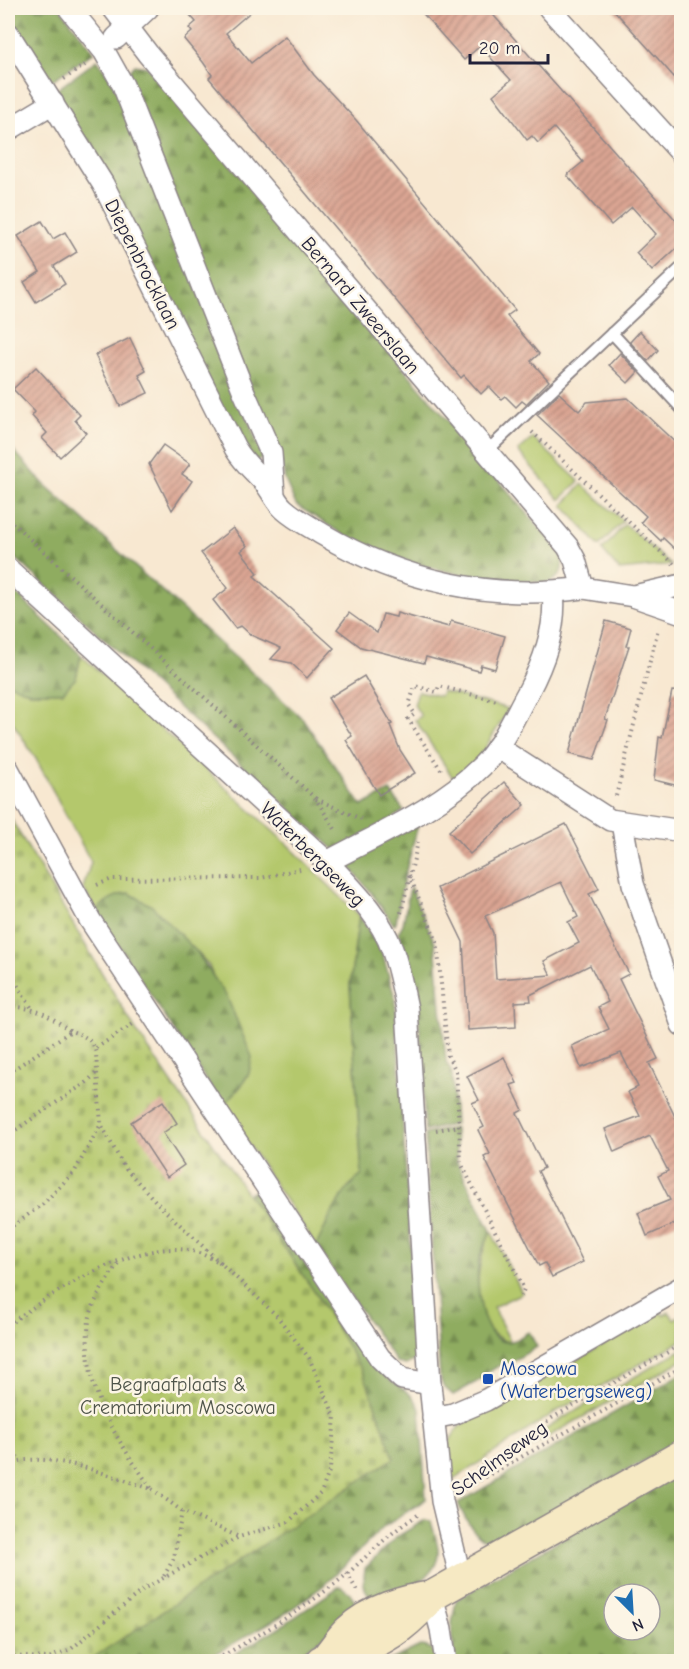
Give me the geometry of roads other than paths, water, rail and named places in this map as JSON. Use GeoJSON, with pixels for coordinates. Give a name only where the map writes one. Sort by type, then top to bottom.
{"type":"FeatureCollection","features":[{"type":"Feature","properties":{"kind":"main road"},"geometry":{"type":"LineString","coordinates":[[323,1660],[350,1629],[402,1600],[432,1596],[681,1455]]}},
{"type":"Feature","properties":{"kind":"street","name":"Diepenbrocklaan"},"geometry":{"type":"LineString","coordinates":[[69,8],[99,55],[123,85],[244,392],[271,453],[274,495]]}},
{"type":"Feature","properties":{"kind":"street","name":"Bernard Zweerslaan"},"geometry":{"type":"LineString","coordinates":[[113,8],[126,28],[568,547],[575,560],[583,588]]}},
{"type":"Feature","properties":{"kind":"street"},"geometry":{"type":"LineString","coordinates":[[99,55],[148,8]]}},
{"type":"Feature","properties":{"kind":"street"},"geometry":{"type":"LineString","coordinates":[[549,8],[681,154]]}},
{"type":"Feature","properties":{"kind":"street","name":"Diepenbrocklaan"},"geometry":{"type":"LineString","coordinates":[[8,33],[54,94],[103,184],[244,464],[274,495],[282,507],[343,546],[412,575],[481,589],[553,592],[583,588]]}},
{"type":"Feature","properties":{"kind":"street"},"geometry":{"type":"LineString","coordinates":[[8,130],[54,94]]}},
{"type":"Feature","properties":{"kind":"street","name":"Waterbergseweg"},"geometry":{"type":"LineString","coordinates":[[8,569],[327,862],[373,915],[387,937],[401,978],[407,1009],[433,1418],[442,1501],[461,1580]]}},
{"type":"Feature","properties":{"kind":"street"},"geometry":{"type":"LineString","coordinates":[[633,596],[681,585]]}},
{"type":"Feature","properties":{"kind":"street"},"geometry":{"type":"LineString","coordinates":[[583,588],[633,596],[672,610]]}},
{"type":"Feature","properties":{"kind":"street"},"geometry":{"type":"LineString","coordinates":[[327,862],[424,809],[483,766],[497,747],[538,673],[554,621],[553,592]]}},
{"type":"Feature","properties":{"kind":"street"},"geometry":{"type":"LineString","coordinates":[[497,747],[616,821],[681,831]]}},
{"type":"Feature","properties":{"kind":"street"},"geometry":{"type":"LineString","coordinates":[[8,769],[74,893],[150,1014],[380,1358],[402,1379],[430,1384]]}},
{"type":"Feature","properties":{"kind":"street"},"geometry":{"type":"LineString","coordinates":[[616,821],[633,884],[681,1025]]}},
{"type":"Feature","properties":{"kind":"street"},"geometry":{"type":"LineString","coordinates":[[433,1418],[453,1414],[486,1400],[681,1287]]}},
{"type":"Feature","properties":{"kind":"street"},"geometry":{"type":"LineString","coordinates":[[432,1596],[441,1629],[446,1662]]}},
{"type":"Feature","properties":{"kind":"lane"},"geometry":{"type":"LineString","coordinates":[[486,452],[681,267]]}},
{"type":"Feature","properties":{"kind":"lane"},"geometry":{"type":"LineString","coordinates":[[612,333],[681,409]]}},
{"type":"Feature","properties":{"kind":"place","name":"Moscowa (Waterbergseweg)"},"geometry":{"type":"Point","coordinates":[488,1379]}},
{"type":"Feature","properties":{"kind":"park label","name":"Begraafplaats & Crematorium Moscowa"},"geometry":{"type":"Point","coordinates":[178,1396]}}]}
